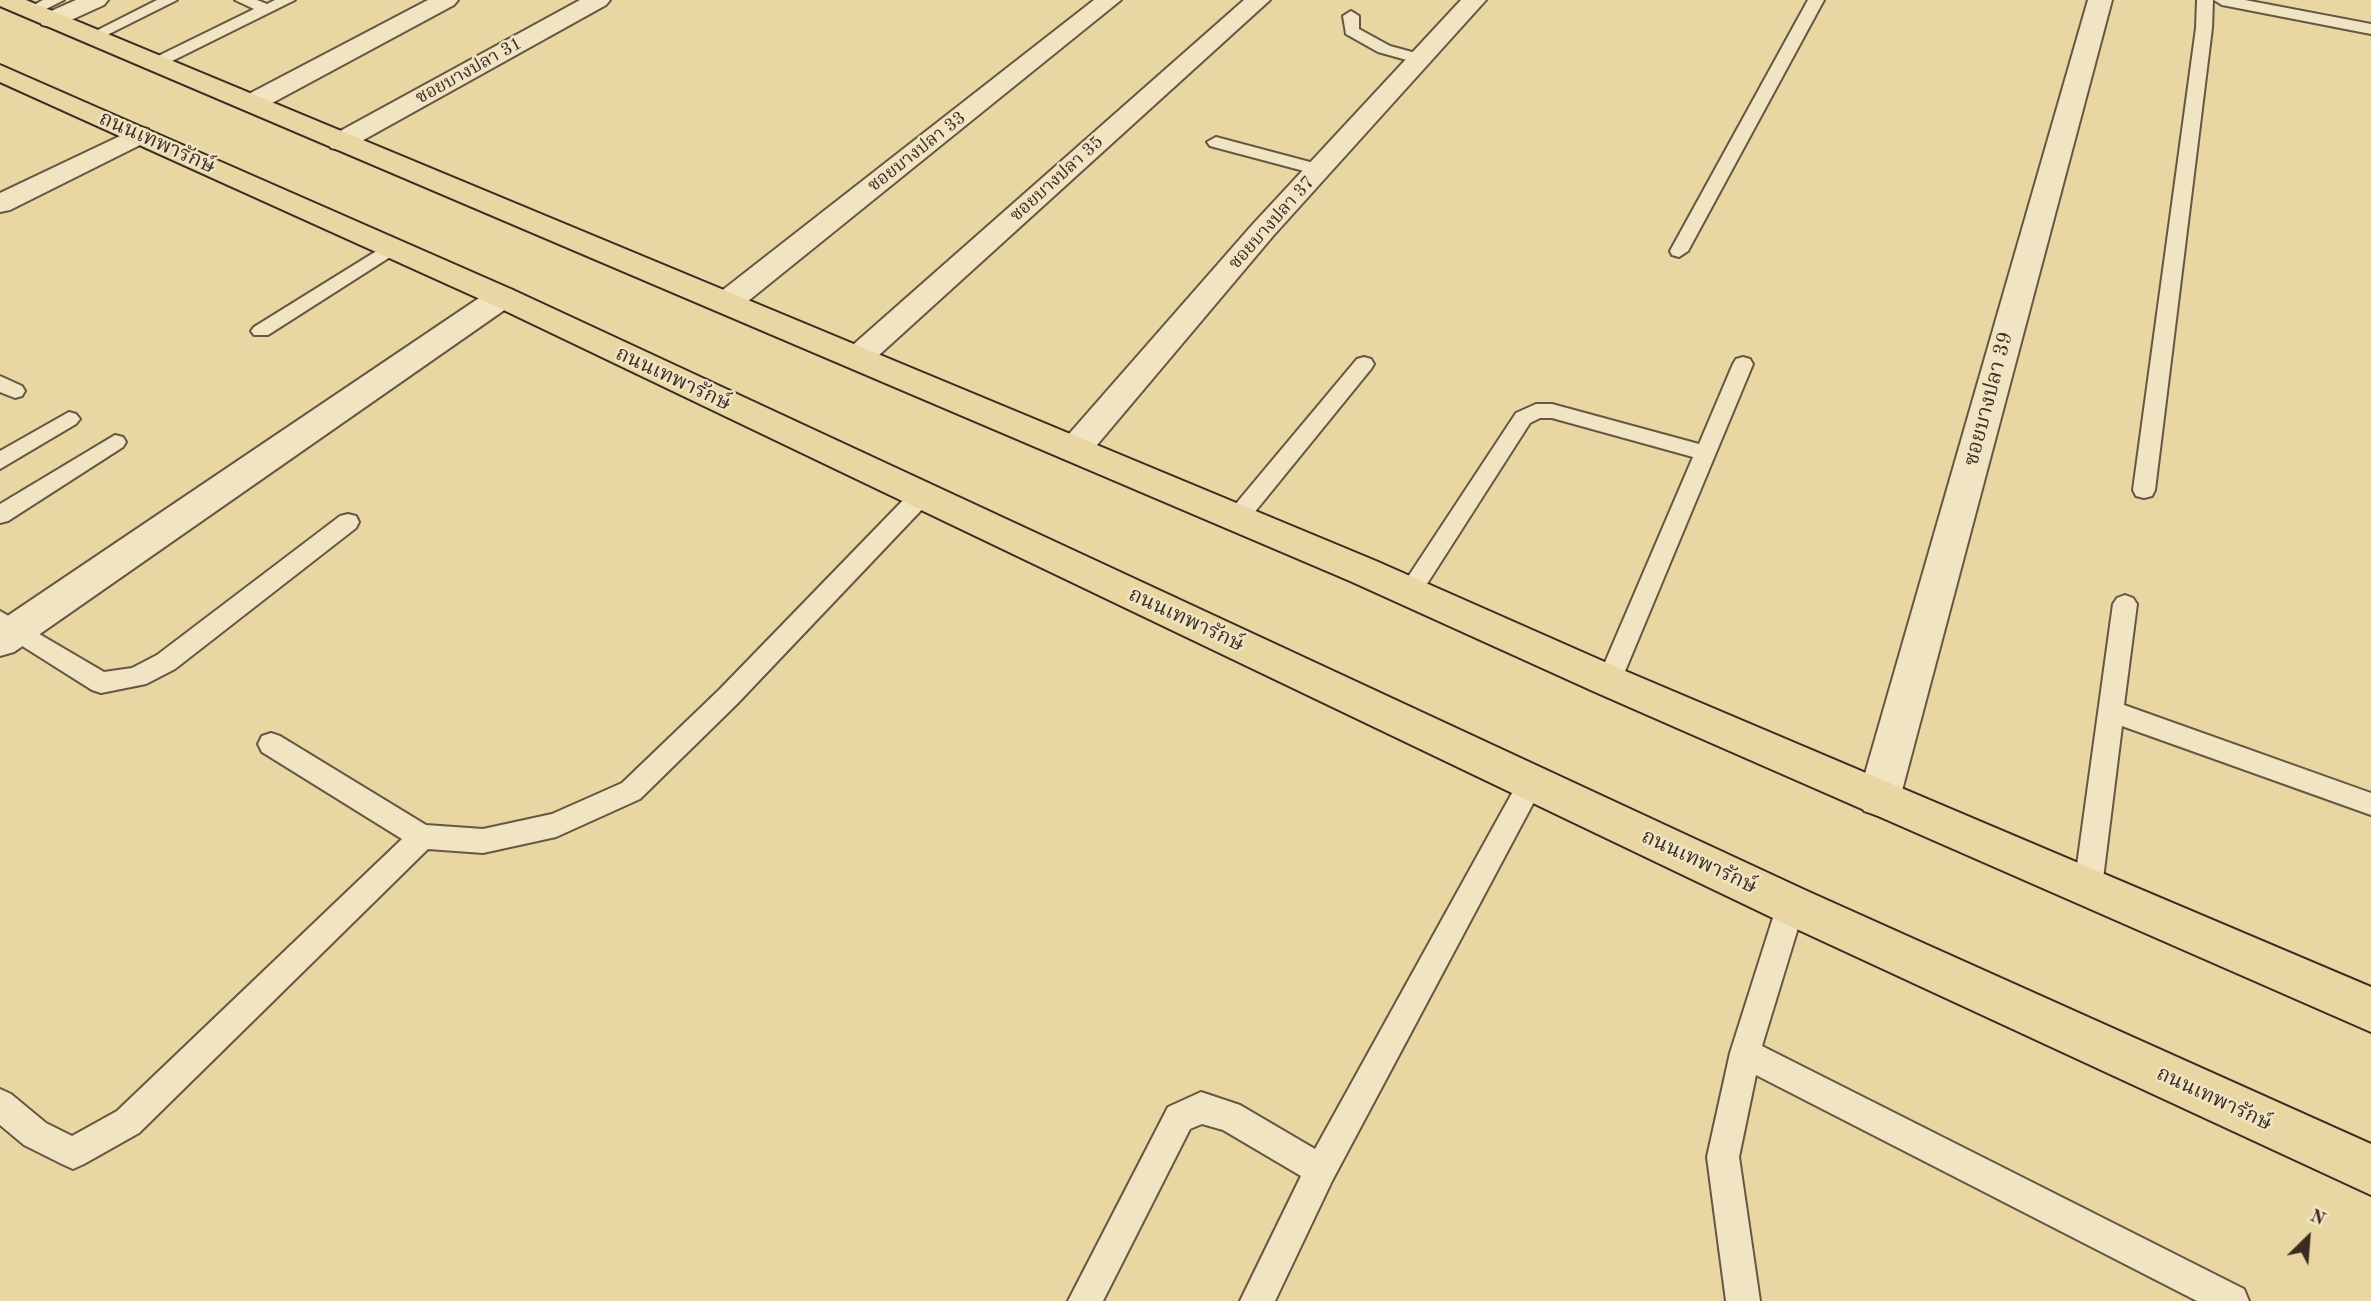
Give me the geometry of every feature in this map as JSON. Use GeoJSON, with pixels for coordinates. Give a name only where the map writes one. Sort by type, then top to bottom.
{"type":"FeatureCollection","features":[{"type":"Feature","properties":{"kind":"main road"},"geometry":{"type":"LineString","coordinates":[[36,8],[92,37],[1410,592],[1609,681],[2371,1010]]}},
{"type":"Feature","properties":{"kind":"main road","name":"ถนนเทพารักษ์"},"geometry":{"type":"LineString","coordinates":[[0,73],[502,298],[1791,905],[2371,1170]]}},
{"type":"Feature","properties":{"kind":"street"},"geometry":{"type":"LineString","coordinates":[[36,8],[96,0]]}},
{"type":"Feature","properties":{"kind":"street"},"geometry":{"type":"LineString","coordinates":[[252,103],[446,0]]}},
{"type":"Feature","properties":{"kind":"street","name":"ซอยบางปลา 31"},"geometry":{"type":"LineString","coordinates":[[340,142],[598,0]]}},
{"type":"Feature","properties":{"kind":"street","name":"ซอยบางปลา 33"},"geometry":{"type":"LineString","coordinates":[[726,303],[1109,0]]}},
{"type":"Feature","properties":{"kind":"street","name":"ซอยบางปลา 35"},"geometry":{"type":"LineString","coordinates":[[856,358],[1258,0]]}},
{"type":"Feature","properties":{"kind":"street","name":"ซอยบางปลา 37"},"geometry":{"type":"LineString","coordinates":[[1074,450],[1254,240],[1474,0]]}},
{"type":"Feature","properties":{"kind":"street","name":"ซอยบางปลา 39"},"geometry":{"type":"LineString","coordinates":[[1879,798],[2100,0]]}},
{"type":"Feature","properties":{"kind":"street"},"geometry":{"type":"LineString","coordinates":[[0,204],[139,135]]}},
{"type":"Feature","properties":{"kind":"street"},"geometry":{"type":"LineString","coordinates":[[5,630],[502,298]]}},
{"type":"Feature","properties":{"kind":"lane"},"geometry":{"type":"LineString","coordinates":[[92,37],[169,0]]}},
{"type":"Feature","properties":{"kind":"lane"},"geometry":{"type":"LineString","coordinates":[[243,0],[267,9]]}},
{"type":"Feature","properties":{"kind":"lane"},"geometry":{"type":"LineString","coordinates":[[156,63],[287,0]]}},
{"type":"Feature","properties":{"kind":"lane"},"geometry":{"type":"LineString","coordinates":[[1679,251],[1816,0]]}},
{"type":"Feature","properties":{"kind":"lane"},"geometry":{"type":"LineString","coordinates":[[2144,490],[2204,28],[2205,0]]}},
{"type":"Feature","properties":{"kind":"lane"},"geometry":{"type":"LineString","coordinates":[[2222,0],[2371,29]]}},
{"type":"Feature","properties":{"kind":"lane"},"geometry":{"type":"LineString","coordinates":[[1351,16],[1351,31],[1384,49],[1421,59]]}},
{"type":"Feature","properties":{"kind":"lane"},"geometry":{"type":"LineString","coordinates":[[1216,142],[1319,170]]}},
{"type":"Feature","properties":{"kind":"lane"},"geometry":{"type":"LineString","coordinates":[[261,331],[391,248]]}},
{"type":"Feature","properties":{"kind":"lane"},"geometry":{"type":"LineString","coordinates":[[1237,518],[1364,364]]}},
{"type":"Feature","properties":{"kind":"lane"},"geometry":{"type":"LineString","coordinates":[[1609,681],[1743,365]]}},
{"type":"Feature","properties":{"kind":"lane"},"geometry":{"type":"LineString","coordinates":[[1410,592],[1523,418],[1536,411],[1552,411],[1705,453]]}},
{"type":"Feature","properties":{"kind":"lane"},"geometry":{"type":"LineString","coordinates":[[0,461],[69,419]]}},
{"type":"Feature","properties":{"kind":"lane"},"geometry":{"type":"LineString","coordinates":[[0,515],[115,442]]}},
{"type":"Feature","properties":{"kind":"lane"},"geometry":{"type":"LineString","coordinates":[[271,744],[422,837],[483,841],[544,828],[631,791],[728,697],[921,496]]}},
{"type":"Feature","properties":{"kind":"lane"},"geometry":{"type":"LineString","coordinates":[[5,630],[101,683],[137,677],[166,662],[348,522]]}},
{"type":"Feature","properties":{"kind":"lane"},"geometry":{"type":"LineString","coordinates":[[2088,887],[2125,604]]}},
{"type":"Feature","properties":{"kind":"lane"},"geometry":{"type":"LineString","coordinates":[[2111,711],[2371,804]]}},
{"type":"Feature","properties":{"kind":"lane"},"geometry":{"type":"LineString","coordinates":[[1257,1301],[1321,1170],[1531,783]]}},
{"type":"Feature","properties":{"kind":"lane"},"geometry":{"type":"LineString","coordinates":[[0,1105],[35,1134],[73,1153],[128,1122],[422,837]]}},
{"type":"Feature","properties":{"kind":"lane"},"geometry":{"type":"LineString","coordinates":[[1743,1301],[1723,1157],[1745,1053],[1791,905]]}},
{"type":"Feature","properties":{"kind":"lane"},"geometry":{"type":"LineString","coordinates":[[1745,1053],[2232,1301]]}},
{"type":"Feature","properties":{"kind":"lane"},"geometry":{"type":"LineString","coordinates":[[1085,1301],[1179,1118],[1201,1108],[1229,1116],[1321,1170]]}}]}
